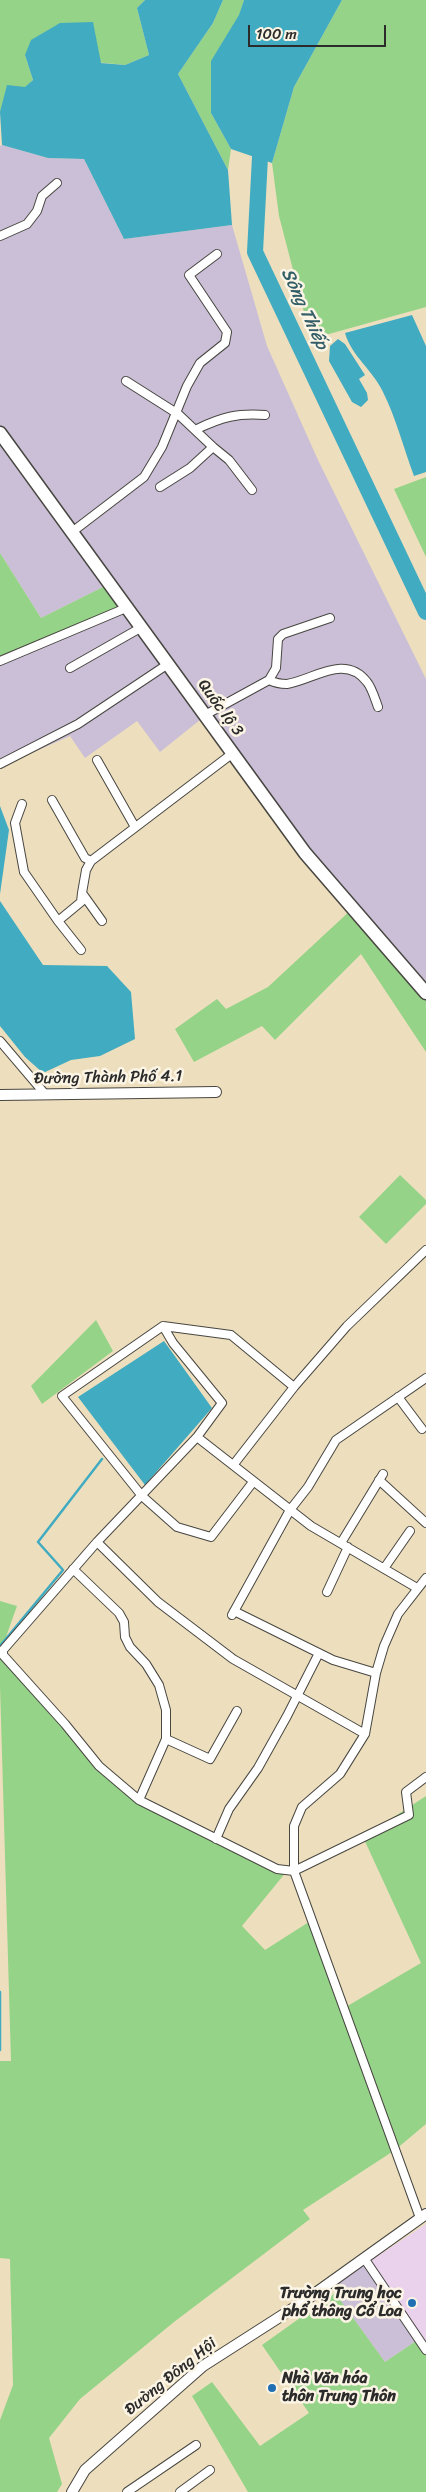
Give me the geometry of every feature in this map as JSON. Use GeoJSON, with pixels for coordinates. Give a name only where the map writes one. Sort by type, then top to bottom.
{"type":"FeatureCollection","features":[{"type":"Feature","properties":{"kind":"highway","name":"Quốc lộ 3"},"geometry":{"type":"LineString","coordinates":[[0,433],[305,852],[426,993]]}},
{"type":"Feature","properties":{"kind":"street"},"geometry":{"type":"LineString","coordinates":[[0,236],[27,224],[37,211],[42,196],[57,183]]}},
{"type":"Feature","properties":{"kind":"street"},"geometry":{"type":"LineString","coordinates":[[72,532],[144,477],[178,414],[187,386],[200,364],[225,343],[227,332],[190,275],[217,254]]}},
{"type":"Feature","properties":{"kind":"street"},"geometry":{"type":"LineString","coordinates":[[126,381],[178,414],[197,430],[229,460],[252,490]]}},
{"type":"Feature","properties":{"kind":"street"},"geometry":{"type":"LineString","coordinates":[[197,430],[222,417],[247,414],[266,415]]}},
{"type":"Feature","properties":{"kind":"street"},"geometry":{"type":"LineString","coordinates":[[160,487],[190,468],[213,447]]}},
{"type":"Feature","properties":{"kind":"street"},"geometry":{"type":"LineString","coordinates":[[0,661],[126,608]]}},
{"type":"Feature","properties":{"kind":"street"},"geometry":{"type":"LineString","coordinates":[[205,715],[268,680],[276,668],[278,639],[284,634],[330,618]]}},
{"type":"Feature","properties":{"kind":"street"},"geometry":{"type":"LineString","coordinates":[[70,668],[142,627]]}},
{"type":"Feature","properties":{"kind":"street"},"geometry":{"type":"LineString","coordinates":[[0,764],[78,724],[168,664]]}},
{"type":"Feature","properties":{"kind":"street"},"geometry":{"type":"LineString","coordinates":[[268,680],[278,684],[289,684],[335,668],[347,670],[367,682],[378,707]]}},
{"type":"Feature","properties":{"kind":"street"},"geometry":{"type":"LineString","coordinates":[[58,921],[81,902],[86,870],[90,860],[233,753]]}},
{"type":"Feature","properties":{"kind":"street"},"geometry":{"type":"LineString","coordinates":[[96,760],[135,827]]}},
{"type":"Feature","properties":{"kind":"street"},"geometry":{"type":"LineString","coordinates":[[52,800],[85,858],[90,860]]}},
{"type":"Feature","properties":{"kind":"street"},"geometry":{"type":"LineString","coordinates":[[22,804],[15,823],[24,872],[81,950]]}},
{"type":"Feature","properties":{"kind":"street"},"geometry":{"type":"LineString","coordinates":[[82,893],[102,921]]}},
{"type":"Feature","properties":{"kind":"street"},"geometry":{"type":"LineString","coordinates":[[0,1041],[45,1094]]}},
{"type":"Feature","properties":{"kind":"street","name":"Đường Thành Phố 4.1"},"geometry":{"type":"LineString","coordinates":[[0,1095],[216,1092]]}},
{"type":"Feature","properties":{"kind":"street"},"geometry":{"type":"LineString","coordinates":[[234,1464],[294,1387],[348,1326],[426,1250]]}},
{"type":"Feature","properties":{"kind":"street"},"geometry":{"type":"LineString","coordinates":[[253,1482],[211,1537],[177,1527],[142,1496],[62,1396],[163,1326],[231,1335],[294,1387]]}},
{"type":"Feature","properties":{"kind":"street"},"geometry":{"type":"LineString","coordinates":[[163,1326],[173,1343],[222,1403],[197,1437],[97,1542],[8,1642],[3,1650],[3,1655],[65,1724],[99,1766],[139,1800],[277,1868],[294,1871],[409,1816],[406,1792],[426,1777]]}},
{"type":"Feature","properties":{"kind":"street"},"geometry":{"type":"LineString","coordinates":[[376,1673],[319,1653],[233,1614],[290,1510],[308,1488],[336,1440],[426,1378]]}},
{"type":"Feature","properties":{"kind":"street"},"geometry":{"type":"LineString","coordinates":[[398,1397],[422,1430]]}},
{"type":"Feature","properties":{"kind":"street"},"geometry":{"type":"LineString","coordinates":[[197,1437],[311,1526],[385,1567],[418,1588]]}},
{"type":"Feature","properties":{"kind":"street"},"geometry":{"type":"LineString","coordinates":[[327,1592],[344,1545],[381,1477],[426,1524]]}},
{"type":"Feature","properties":{"kind":"street"},"geometry":{"type":"LineString","coordinates":[[385,1567],[410,1531]]}},
{"type":"Feature","properties":{"kind":"street"},"geometry":{"type":"LineString","coordinates":[[97,1542],[158,1602],[233,1660],[365,1734]]}},
{"type":"Feature","properties":{"kind":"street"},"geometry":{"type":"LineString","coordinates":[[73,1569],[119,1613],[124,1622],[125,1637],[130,1647],[146,1664],[159,1685],[166,1710],[166,1739],[139,1800]]}},
{"type":"Feature","properties":{"kind":"street"},"geometry":{"type":"LineString","coordinates":[[423,2216],[294,1871],[294,1826],[302,1807],[340,1774],[365,1734],[376,1673],[384,1646],[398,1614],[426,1578]]}},
{"type":"Feature","properties":{"kind":"street"},"geometry":{"type":"LineString","coordinates":[[216,1839],[229,1809],[258,1768],[298,1696],[319,1653]]}},
{"type":"Feature","properties":{"kind":"street"},"geometry":{"type":"LineString","coordinates":[[166,1739],[210,1759],[238,1711]]}},
{"type":"Feature","properties":{"kind":"street","name":"Đường Đông Hội"},"geometry":{"type":"LineString","coordinates":[[72,2492],[85,2470],[203,2366],[303,2302],[423,2216]]}},
{"type":"Feature","properties":{"kind":"street"},"geometry":{"type":"LineString","coordinates":[[364,2258],[426,2350]]}},
{"type":"Feature","properties":{"kind":"street"},"geometry":{"type":"LineString","coordinates":[[128,2492],[196,2445]]}},
{"type":"Feature","properties":{"kind":"street"},"geometry":{"type":"LineString","coordinates":[[180,2492],[210,2470]]}},
{"type":"Feature","properties":{"kind":"shaded area"},"geometry":{"type":"Polygon","coordinates":[[[0,146],[48,158],[84,159],[124,239],[232,225],[267,346],[318,460],[426,679],[426,994],[305,853],[205,716],[160,752],[137,721],[85,758],[70,736],[0,767],[0,658],[109,584],[41,618],[0,553],[0,146]]]}},
{"type":"Feature","properties":{"kind":"shaded area","name":"Trường Trung học phổ thông Cổ Loa"},"geometry":{"type":"Polygon","coordinates":[[[426,2224],[426,2345],[370,2261],[426,2224]]]}},
{"type":"Feature","properties":{"kind":"shaded area"},"geometry":{"type":"Polygon","coordinates":[[[364,2258],[419,2339],[385,2362],[328,2284],[364,2258]]]}},
{"type":"Feature","properties":{"kind":"green space"},"geometry":{"type":"Polygon","coordinates":[[[0,0],[145,0],[137,8],[149,55],[125,65],[25,55],[33,80],[0,112],[0,0]]]}},
{"type":"Feature","properties":{"kind":"green space"},"geometry":{"type":"Polygon","coordinates":[[[223,0],[244,0],[211,113],[231,149],[228,170],[178,74],[213,23],[223,0]]]}},
{"type":"Feature","properties":{"kind":"green space"},"geometry":{"type":"Polygon","coordinates":[[[342,0],[426,0],[426,307],[311,339],[279,216],[272,163],[294,87],[342,0]]]}},
{"type":"Feature","properties":{"kind":"green space"},"geometry":{"type":"Polygon","coordinates":[[[426,477],[426,557],[394,489],[426,477]]]}},
{"type":"Feature","properties":{"kind":"green space"},"geometry":{"type":"Polygon","coordinates":[[[0,553],[41,618],[109,584],[126,608],[0,658],[0,553]]]}},
{"type":"Feature","properties":{"kind":"green space"},"geometry":{"type":"Polygon","coordinates":[[[353,908],[426,993],[426,1052],[361,954],[275,1040],[262,1026],[194,1062],[175,1029],[217,999],[226,1009],[268,987],[353,908]]]}},
{"type":"Feature","properties":{"kind":"green space"},"geometry":{"type":"Polygon","coordinates":[[[400,1175],[426,1200],[426,1204],[386,1244],[359,1217],[400,1175]]]}},
{"type":"Feature","properties":{"kind":"green space"},"geometry":{"type":"Polygon","coordinates":[[[96,1320],[113,1351],[42,1404],[31,1386],[96,1320]]]}},
{"type":"Feature","properties":{"kind":"green space"},"geometry":{"type":"Polygon","coordinates":[[[0,1601],[17,1606],[1,1651],[99,1766],[139,1800],[287,1871],[242,1926],[265,1950],[312,1920],[344,2008],[421,1963],[363,1837],[426,1796],[426,2124],[395,2150],[303,2210],[310,2219],[174,2322],[80,2399],[49,2438],[62,2484],[57,2492],[0,2492],[0,2420],[13,2385],[10,2259],[0,2258],[0,2061],[11,2061],[0,1686],[0,1601]]]}},
{"type":"Feature","properties":{"kind":"green space"},"geometry":{"type":"Polygon","coordinates":[[[335,2293],[385,2362],[419,2339],[426,2350],[426,2492],[248,2492],[192,2396],[212,2382],[260,2446],[309,2413],[262,2345],[335,2293]]]}},
{"type":"Feature","properties":{"kind":"water"},"geometry":{"type":"Polygon","coordinates":[[[145,0],[223,0],[213,23],[178,74],[228,170],[232,225],[124,239],[84,159],[48,158],[2,145],[0,112],[7,85],[25,87],[33,80],[25,55],[31,40],[60,23],[93,22],[101,63],[125,65],[149,55],[137,8],[145,0]]]}},
{"type":"Feature","properties":{"kind":"water"},"geometry":{"type":"Polygon","coordinates":[[[244,0],[342,0],[294,87],[272,163],[231,149],[211,113],[211,61],[239,15],[244,0]]]}},
{"type":"Feature","properties":{"kind":"water"},"geometry":{"type":"Polygon","coordinates":[[[412,315],[426,346],[426,472],[414,476],[388,402],[379,384],[352,349],[345,333],[412,315]]]}},
{"type":"Feature","properties":{"kind":"water"},"geometry":{"type":"Polygon","coordinates":[[[338,339],[345,344],[365,375],[359,379],[367,393],[368,400],[361,407],[352,402],[329,361],[330,346],[338,339]]]}},
{"type":"Feature","properties":{"kind":"water"},"geometry":{"type":"Polygon","coordinates":[[[0,806],[9,830],[0,894],[0,806]]]}},
{"type":"Feature","properties":{"kind":"water"},"geometry":{"type":"Polygon","coordinates":[[[0,901],[43,965],[107,966],[131,992],[135,1039],[100,1056],[71,1060],[43,1073],[25,1057],[0,1026],[0,901]]]}},
{"type":"Feature","properties":{"kind":"water"},"geometry":{"type":"Polygon","coordinates":[[[164,1341],[212,1408],[145,1485],[78,1397],[164,1341]]]}},
{"type":"Feature","properties":{"kind":"waterway","name":"Sông Thiếp"},"geometry":{"type":"LineString","coordinates":[[261,138],[255,252],[426,612]]}},
{"type":"Feature","properties":{"kind":"waterway"},"geometry":{"type":"LineString","coordinates":[[0,1646],[63,1570],[38,1542],[102,1459]]}},
{"type":"Feature","properties":{"kind":"waterway"},"geometry":{"type":"LineString","coordinates":[[0,1992],[0,2050]]}},
{"type":"Feature","properties":{"kind":"place","name":"Trường Trung học phổ thông Cổ Loa"},"geometry":{"type":"Point","coordinates":[412,2303]}},
{"type":"Feature","properties":{"kind":"place","name":"Nhà Văn hóa thôn Trung Thôn"},"geometry":{"type":"Point","coordinates":[272,2388]}}]}
